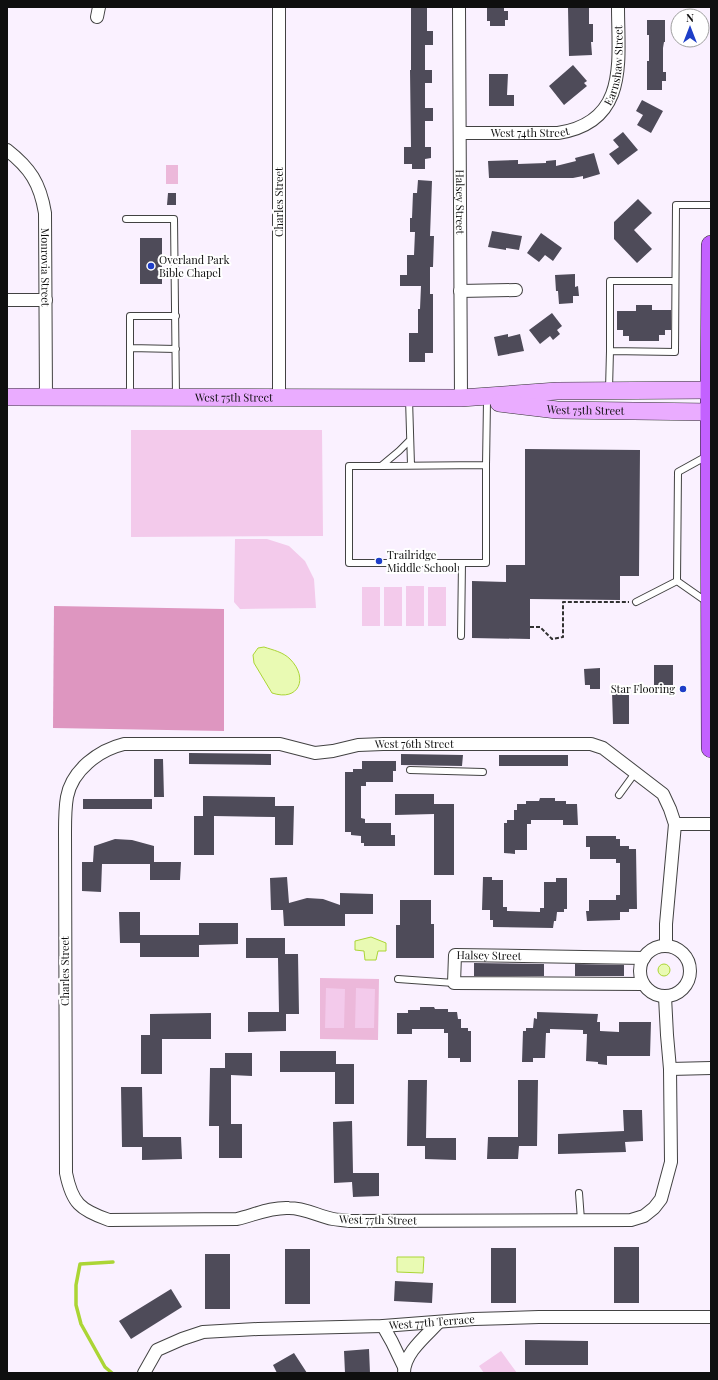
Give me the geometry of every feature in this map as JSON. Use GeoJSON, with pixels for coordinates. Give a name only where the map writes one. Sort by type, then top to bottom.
{"type":"FeatureCollection","features":[{"type":"Feature","properties":{"kind":"main road"},"geometry":{"type":"LineString","coordinates":[[711,245],[711,748]]}},
{"type":"Feature","properties":{"kind":"main road","name":"West 75th Street"},"geometry":{"type":"LineString","coordinates":[[7,397],[461,398],[557,391],[711,390]]}},
{"type":"Feature","properties":{"kind":"main road","name":"West 75th Street"},"geometry":{"type":"LineString","coordinates":[[461,398],[557,410],[710,412]]}},
{"type":"Feature","properties":{"kind":"street","name":"Charles Street"},"geometry":{"type":"LineString","coordinates":[[279,7],[279,398]]}},
{"type":"Feature","properties":{"kind":"street","name":"Halsey Street"},"geometry":{"type":"LineString","coordinates":[[459,7],[461,398]]}},
{"type":"Feature","properties":{"kind":"street","name":"Earnshaw Street"},"geometry":{"type":"LineString","coordinates":[[596,117],[605,108],[612,96],[617,80],[618,7]]}},
{"type":"Feature","properties":{"kind":"street","name":"West 74th Street"},"geometry":{"type":"LineString","coordinates":[[460,133],[558,133],[571,131],[583,126],[596,117]]}},
{"type":"Feature","properties":{"kind":"street","name":"Monrovia Street"},"geometry":{"type":"LineString","coordinates":[[7,150],[28,169],[37,182],[43,198],[45,213],[46,397]]}},
{"type":"Feature","properties":{"kind":"street"},"geometry":{"type":"LineString","coordinates":[[460,291],[516,290]]}},
{"type":"Feature","properties":{"kind":"street"},"geometry":{"type":"LineString","coordinates":[[7,300],[46,300]]}},
{"type":"Feature","properties":{"kind":"street","name":"West 76th Street"},"geometry":{"type":"LineString","coordinates":[[89,762],[99,754],[114,746],[124,744],[280,744],[315,753],[333,751],[358,745],[383,744],[591,744],[603,748],[663,794],[675,824]]}},
{"type":"Feature","properties":{"kind":"street","name":"Charles Street"},"geometry":{"type":"LineString","coordinates":[[69,1186],[66,1173],[65,814],[67,795],[73,782],[81,770],[89,762]]}},
{"type":"Feature","properties":{"kind":"street"},"geometry":{"type":"LineString","coordinates":[[666,946],[666,924],[675,824],[711,824]]}},
{"type":"Feature","properties":{"kind":"street"},"geometry":{"type":"LineString","coordinates":[[666,946],[681,952],[690,967],[690,976],[687,984],[681,991],[674,995],[665,997],[656,995],[643,984],[640,977],[640,970],[644,958],[651,950],[666,946]]}},
{"type":"Feature","properties":{"kind":"street","name":"Halsey Street"},"geometry":{"type":"LineString","coordinates":[[454,983],[455,955],[644,958]]}},
{"type":"Feature","properties":{"kind":"street"},"geometry":{"type":"LineString","coordinates":[[454,983],[643,984]]}},
{"type":"Feature","properties":{"kind":"street"},"geometry":{"type":"LineString","coordinates":[[665,997],[666,1035],[670,1069],[711,1068]]}},
{"type":"Feature","properties":{"kind":"street","name":"West 77th Street"},"geometry":{"type":"LineString","coordinates":[[69,1186],[77,1203],[92,1214],[109,1220],[237,1219],[251,1216],[268,1209],[287,1207],[303,1209],[334,1219],[349,1221],[632,1220],[644,1216],[654,1208],[661,1199],[671,1162],[670,1069]]}},
{"type":"Feature","properties":{"kind":"street","name":"West 77th Terrace"},"geometry":{"type":"LineString","coordinates":[[144,1373],[157,1350],[203,1332],[382,1326],[539,1317],[711,1316]]}},
{"type":"Feature","properties":{"kind":"street"},"geometry":{"type":"LineString","coordinates":[[404,1370],[413,1350],[439,1322]]}},
{"type":"Feature","properties":{"kind":"street"},"geometry":{"type":"LineString","coordinates":[[382,1326],[392,1342],[404,1370]]}},
{"type":"Feature","properties":{"kind":"lane"},"geometry":{"type":"LineString","coordinates":[[610,351],[675,352],[676,205],[711,205]]}},
{"type":"Feature","properties":{"kind":"lane"},"geometry":{"type":"LineString","coordinates":[[126,219],[174,219],[176,397]]}},
{"type":"Feature","properties":{"kind":"lane"},"geometry":{"type":"LineString","coordinates":[[609,391],[610,281],[675,281]]}},
{"type":"Feature","properties":{"kind":"lane"},"geometry":{"type":"LineString","coordinates":[[130,397],[130,316],[176,316]]}},
{"type":"Feature","properties":{"kind":"lane"},"geometry":{"type":"LineString","coordinates":[[130,348],[176,349]]}},
{"type":"Feature","properties":{"kind":"lane"},"geometry":{"type":"LineString","coordinates":[[409,398],[411,465]]}},
{"type":"Feature","properties":{"kind":"lane"},"geometry":{"type":"LineString","coordinates":[[486,465],[349,466],[349,563],[486,563],[487,401]]}},
{"type":"Feature","properties":{"kind":"lane"},"geometry":{"type":"LineString","coordinates":[[381,466],[410,440]]}},
{"type":"Feature","properties":{"kind":"lane"},"geometry":{"type":"LineString","coordinates":[[677,581],[678,472],[710,454]]}},
{"type":"Feature","properties":{"kind":"lane"},"geometry":{"type":"LineString","coordinates":[[461,636],[462,563]]}},
{"type":"Feature","properties":{"kind":"lane"},"geometry":{"type":"LineString","coordinates":[[636,602],[677,581]]}},
{"type":"Feature","properties":{"kind":"lane"},"geometry":{"type":"LineString","coordinates":[[677,581],[711,605]]}},
{"type":"Feature","properties":{"kind":"lane"},"geometry":{"type":"LineString","coordinates":[[410,770],[483,772]]}},
{"type":"Feature","properties":{"kind":"lane"},"geometry":{"type":"LineString","coordinates":[[619,796],[635,773]]}},
{"type":"Feature","properties":{"kind":"lane"},"geometry":{"type":"LineString","coordinates":[[398,979],[454,983]]}},
{"type":"Feature","properties":{"kind":"lane"},"geometry":{"type":"LineString","coordinates":[[580,1192],[581,1220]]}},
{"type":"Feature","properties":{"kind":"path"},"geometry":{"type":"LineString","coordinates":[[530,627],[540,627],[552,639],[563,637],[563,602],[636,602]]}},
{"type":"Feature","properties":{"kind":"shaded area"},"geometry":{"type":"Polygon","coordinates":[[[166,165],[178,165],[178,184],[166,184],[166,165]]]}},
{"type":"Feature","properties":{"kind":"shaded area"},"geometry":{"type":"Polygon","coordinates":[[[131,430],[322,430],[323,536],[131,537],[131,430]]]}},
{"type":"Feature","properties":{"kind":"shaded area"},"geometry":{"type":"Polygon","coordinates":[[[235,539],[267,539],[289,546],[305,561],[314,579],[316,608],[240,609],[234,602],[235,539]]]}},
{"type":"Feature","properties":{"kind":"shaded area"},"geometry":{"type":"Polygon","coordinates":[[[406,586],[424,586],[424,626],[406,626],[406,586]]]}},
{"type":"Feature","properties":{"kind":"shaded area"},"geometry":{"type":"Polygon","coordinates":[[[362,587],[380,587],[380,626],[362,626],[362,587]]]}},
{"type":"Feature","properties":{"kind":"shaded area"},"geometry":{"type":"Polygon","coordinates":[[[384,587],[402,587],[402,626],[384,626],[384,587]]]}},
{"type":"Feature","properties":{"kind":"shaded area"},"geometry":{"type":"Polygon","coordinates":[[[428,587],[446,587],[446,626],[428,626],[428,587]]]}},
{"type":"Feature","properties":{"kind":"shaded area"},"geometry":{"type":"Polygon","coordinates":[[[54,606],[224,609],[224,731],[53,728],[54,606]]]}},
{"type":"Feature","properties":{"kind":"shaded area"},"geometry":{"type":"Polygon","coordinates":[[[264,647],[284,655],[296,666],[300,680],[295,691],[289,694],[281,695],[272,693],[254,663],[253,655],[258,648],[264,647]]]}},
{"type":"Feature","properties":{"kind":"shaded area"},"geometry":{"type":"Polygon","coordinates":[[[371,937],[386,943],[386,951],[378,951],[376,960],[365,960],[364,951],[355,950],[355,941],[371,937]]]}},
{"type":"Feature","properties":{"kind":"shaded area"},"geometry":{"type":"Polygon","coordinates":[[[662,964],[666,964],[670,970],[666,976],[662,976],[658,972],[658,968],[662,964]]]}},
{"type":"Feature","properties":{"kind":"shaded area"},"geometry":{"type":"Polygon","coordinates":[[[320,978],[379,979],[378,1040],[320,1039],[320,978]]]}},
{"type":"Feature","properties":{"kind":"shaded area"},"geometry":{"type":"Polygon","coordinates":[[[326,988],[345,989],[344,1028],[325,1028],[326,988]]]}},
{"type":"Feature","properties":{"kind":"shaded area"},"geometry":{"type":"Polygon","coordinates":[[[356,988],[375,989],[374,1028],[355,1028],[356,988]]]}},
{"type":"Feature","properties":{"kind":"shaded area"},"geometry":{"type":"Polygon","coordinates":[[[397,1257],[424,1257],[423,1273],[397,1272],[397,1257]]]}},
{"type":"Feature","properties":{"kind":"shaded area"},"geometry":{"type":"Polygon","coordinates":[[[501,1351],[517,1373],[484,1373],[479,1366],[501,1351]]]}},
{"type":"Feature","properties":{"kind":"building"},"geometry":{"type":"Polygon","coordinates":[[[411,7],[427,7],[427,31],[433,31],[433,45],[425,45],[425,70],[432,70],[432,83],[425,83],[425,108],[433,108],[433,121],[425,121],[425,147],[431,147],[431,158],[425,159],[425,169],[412,169],[412,164],[404,164],[404,147],[411,147],[411,7]]]}},
{"type":"Feature","properties":{"kind":"building"},"geometry":{"type":"Polygon","coordinates":[[[487,7],[504,7],[504,11],[508,11],[508,20],[505,20],[505,26],[490,26],[490,21],[487,21],[487,7]]]}},
{"type":"Feature","properties":{"kind":"building"},"geometry":{"type":"Polygon","coordinates":[[[569,7],[589,7],[589,24],[593,24],[593,42],[591,42],[592,55],[569,56],[569,7]]]}},
{"type":"Feature","properties":{"kind":"building"},"geometry":{"type":"Polygon","coordinates":[[[647,20],[665,20],[663,72],[666,72],[666,81],[662,81],[662,90],[647,90],[649,35],[647,35],[647,20]]]}},
{"type":"Feature","properties":{"kind":"building"},"geometry":{"type":"Polygon","coordinates":[[[573,65],[587,81],[584,83],[587,86],[564,105],[549,86],[573,65]]]}},
{"type":"Feature","properties":{"kind":"building"},"geometry":{"type":"Polygon","coordinates":[[[489,74],[508,74],[507,95],[514,95],[514,106],[489,106],[489,74]]]}},
{"type":"Feature","properties":{"kind":"building"},"geometry":{"type":"Polygon","coordinates":[[[642,100],[663,111],[651,133],[637,125],[643,115],[636,111],[642,100]]]}},
{"type":"Feature","properties":{"kind":"building"},"geometry":{"type":"Polygon","coordinates":[[[623,132],[638,150],[618,165],[609,154],[619,147],[613,140],[623,132]]]}},
{"type":"Feature","properties":{"kind":"building"},"geometry":{"type":"Polygon","coordinates":[[[594,153],[600,174],[583,179],[583,176],[573,178],[489,178],[488,161],[518,160],[518,164],[546,163],[546,161],[556,160],[556,166],[576,161],[575,158],[594,153]]]}},
{"type":"Feature","properties":{"kind":"building"},"geometry":{"type":"Polygon","coordinates":[[[418,180],[432,181],[430,236],[434,236],[433,267],[430,267],[430,294],[433,294],[433,353],[425,353],[425,362],[409,362],[409,333],[418,333],[418,309],[420,309],[421,286],[400,286],[400,275],[407,275],[407,255],[414,255],[415,232],[410,232],[410,218],[412,218],[413,193],[417,193],[418,180]]]}},
{"type":"Feature","properties":{"kind":"building"},"geometry":{"type":"Polygon","coordinates":[[[168,193],[176,193],[176,205],[167,205],[168,193]]]}},
{"type":"Feature","properties":{"kind":"building"},"geometry":{"type":"Polygon","coordinates":[[[638,199],[652,213],[634,230],[652,249],[637,263],[614,239],[614,222],[638,199]]]}},
{"type":"Feature","properties":{"kind":"building"},"geometry":{"type":"Polygon","coordinates":[[[492,231],[522,236],[519,250],[506,248],[506,250],[488,247],[492,231]]]}},
{"type":"Feature","properties":{"kind":"building"},"geometry":{"type":"Polygon","coordinates":[[[541,233],[562,248],[553,261],[545,255],[539,262],[527,253],[541,233]]]}},
{"type":"Feature","properties":{"kind":"building","name":"Overland Park Bible Chapel"},"geometry":{"type":"Polygon","coordinates":[[[140,238],[162,238],[162,284],[140,284],[140,238]]]}},
{"type":"Feature","properties":{"kind":"building"},"geometry":{"type":"Polygon","coordinates":[[[575,274],[575,287],[578,286],[579,296],[573,296],[573,303],[559,304],[555,275],[575,274]]]}},
{"type":"Feature","properties":{"kind":"building"},"geometry":{"type":"Polygon","coordinates":[[[636,305],[652,305],[652,310],[671,310],[671,330],[665,330],[665,335],[659,335],[659,341],[629,341],[629,336],[623,336],[623,330],[617,330],[617,311],[636,311],[636,305]]]}},
{"type":"Feature","properties":{"kind":"building"},"geometry":{"type":"Polygon","coordinates":[[[552,313],[562,326],[557,330],[560,334],[553,340],[550,336],[540,344],[529,330],[552,313]]]}},
{"type":"Feature","properties":{"kind":"building"},"geometry":{"type":"Polygon","coordinates":[[[508,334],[508,337],[520,334],[524,351],[498,356],[494,337],[508,334]]]}},
{"type":"Feature","properties":{"kind":"building"},"geometry":{"type":"Polygon","coordinates":[[[525,449],[640,450],[639,576],[620,576],[620,600],[530,599],[530,639],[472,638],[472,581],[506,582],[506,565],[525,565],[525,449]]]}},
{"type":"Feature","properties":{"kind":"building"},"geometry":{"type":"Polygon","coordinates":[[[654,665],[673,665],[673,685],[654,685],[654,665]]]}},
{"type":"Feature","properties":{"kind":"building"},"geometry":{"type":"Polygon","coordinates":[[[600,668],[600,689],[590,689],[590,685],[585,685],[584,669],[600,668]]]}},
{"type":"Feature","properties":{"kind":"building"},"geometry":{"type":"Polygon","coordinates":[[[612,692],[629,692],[629,724],[613,724],[612,692]]]}},
{"type":"Feature","properties":{"kind":"building"},"geometry":{"type":"Polygon","coordinates":[[[189,753],[271,754],[271,765],[189,764],[189,753]]]}},
{"type":"Feature","properties":{"kind":"building"},"geometry":{"type":"Polygon","coordinates":[[[401,754],[463,755],[462,766],[401,765],[401,754]]]}},
{"type":"Feature","properties":{"kind":"building"},"geometry":{"type":"Polygon","coordinates":[[[499,755],[568,755],[568,766],[499,766],[499,755]]]}},
{"type":"Feature","properties":{"kind":"building"},"geometry":{"type":"Polygon","coordinates":[[[154,759],[163,759],[164,797],[154,797],[154,759]]]}},
{"type":"Feature","properties":{"kind":"building"},"geometry":{"type":"Polygon","coordinates":[[[362,761],[396,761],[396,771],[393,771],[393,782],[366,782],[366,786],[361,786],[361,818],[365,819],[365,823],[391,823],[391,835],[395,835],[395,846],[364,846],[364,843],[361,843],[361,836],[351,835],[351,832],[345,832],[345,772],[353,772],[353,769],[362,769],[362,761]]]}},
{"type":"Feature","properties":{"kind":"building"},"geometry":{"type":"Polygon","coordinates":[[[395,794],[434,794],[434,804],[454,804],[454,875],[434,875],[434,814],[395,815],[395,794]]]}},
{"type":"Feature","properties":{"kind":"building"},"geometry":{"type":"Polygon","coordinates":[[[203,796],[275,797],[275,806],[294,806],[293,845],[275,845],[275,817],[214,816],[214,855],[194,855],[194,816],[203,816],[203,796]]]}},
{"type":"Feature","properties":{"kind":"building"},"geometry":{"type":"Polygon","coordinates":[[[540,798],[555,798],[555,801],[566,801],[566,804],[577,804],[578,825],[563,825],[563,820],[531,820],[531,824],[527,824],[527,850],[515,850],[515,854],[504,853],[504,823],[507,823],[507,820],[514,820],[514,810],[517,810],[517,804],[526,804],[526,801],[539,801],[540,798]]]}},
{"type":"Feature","properties":{"kind":"building"},"geometry":{"type":"Polygon","coordinates":[[[83,799],[152,799],[152,809],[83,809],[83,799]]]}},
{"type":"Feature","properties":{"kind":"building"},"geometry":{"type":"Polygon","coordinates":[[[586,836],[616,836],[616,839],[620,839],[620,846],[629,846],[629,849],[636,849],[637,909],[629,909],[629,912],[620,912],[620,920],[587,921],[586,911],[589,911],[589,900],[616,900],[616,895],[620,895],[620,863],[616,863],[616,859],[590,859],[590,847],[586,847],[586,836]]]}},
{"type":"Feature","properties":{"kind":"building"},"geometry":{"type":"Polygon","coordinates":[[[115,839],[132,840],[154,846],[154,862],[181,862],[180,880],[150,880],[150,864],[102,864],[101,892],[82,891],[82,862],[93,862],[94,846],[115,839]]]}},
{"type":"Feature","properties":{"kind":"building"},"geometry":{"type":"Polygon","coordinates":[[[287,877],[289,903],[307,898],[323,899],[340,905],[340,893],[373,894],[373,914],[345,914],[345,926],[284,926],[283,910],[271,910],[270,878],[287,877]]]}},
{"type":"Feature","properties":{"kind":"building"},"geometry":{"type":"Polygon","coordinates":[[[483,877],[492,877],[492,880],[503,880],[503,907],[507,907],[507,911],[540,912],[540,908],[544,908],[544,882],[556,882],[556,878],[567,878],[567,909],[564,909],[564,912],[557,912],[556,921],[554,921],[553,928],[493,927],[493,920],[490,920],[490,910],[482,910],[483,877]]]}},
{"type":"Feature","properties":{"kind":"building"},"geometry":{"type":"Polygon","coordinates":[[[400,900],[431,900],[431,924],[434,924],[434,958],[396,958],[396,925],[400,925],[400,900]]]}},
{"type":"Feature","properties":{"kind":"building"},"geometry":{"type":"Polygon","coordinates":[[[119,912],[140,912],[140,935],[199,935],[199,923],[238,923],[238,944],[199,945],[199,957],[140,957],[140,943],[120,943],[119,912]]]}},
{"type":"Feature","properties":{"kind":"building"},"geometry":{"type":"Polygon","coordinates":[[[246,938],[285,938],[285,954],[298,954],[299,1014],[286,1014],[286,1031],[248,1032],[248,1012],[279,1012],[278,958],[246,958],[246,938]]]}},
{"type":"Feature","properties":{"kind":"building"},"geometry":{"type":"Polygon","coordinates":[[[474,963],[544,964],[544,976],[474,976],[474,963]]]}},
{"type":"Feature","properties":{"kind":"building"},"geometry":{"type":"Polygon","coordinates":[[[575,964],[624,965],[624,976],[575,976],[575,964]]]}},
{"type":"Feature","properties":{"kind":"building"},"geometry":{"type":"Polygon","coordinates":[[[420,1007],[434,1007],[435,1009],[448,1009],[448,1012],[457,1012],[458,1019],[461,1019],[461,1028],[468,1028],[468,1031],[471,1031],[471,1062],[460,1062],[460,1058],[448,1058],[448,1033],[444,1033],[444,1029],[412,1029],[412,1034],[397,1034],[397,1013],[408,1013],[408,1010],[420,1010],[420,1007]]]}},
{"type":"Feature","properties":{"kind":"building"},"geometry":{"type":"Polygon","coordinates":[[[537,1012],[598,1014],[597,1022],[600,1022],[600,1031],[619,1032],[619,1022],[651,1022],[650,1056],[607,1056],[607,1065],[598,1064],[598,1062],[586,1061],[587,1034],[583,1034],[583,1030],[550,1029],[550,1033],[546,1033],[545,1058],[533,1058],[533,1062],[522,1062],[523,1031],[526,1031],[526,1028],[533,1028],[534,1018],[537,1019],[537,1012]]]}},
{"type":"Feature","properties":{"kind":"building"},"geometry":{"type":"Polygon","coordinates":[[[211,1013],[211,1039],[162,1039],[162,1074],[141,1074],[141,1035],[150,1035],[150,1014],[211,1013]]]}},
{"type":"Feature","properties":{"kind":"building"},"geometry":{"type":"Polygon","coordinates":[[[280,1051],[336,1051],[336,1064],[354,1064],[354,1104],[335,1104],[335,1072],[280,1072],[280,1051]]]}},
{"type":"Feature","properties":{"kind":"building"},"geometry":{"type":"Polygon","coordinates":[[[225,1053],[252,1053],[252,1076],[231,1075],[231,1124],[242,1124],[242,1158],[219,1158],[219,1126],[209,1126],[210,1068],[225,1068],[225,1053]]]}},
{"type":"Feature","properties":{"kind":"building"},"geometry":{"type":"Polygon","coordinates":[[[408,1080],[427,1080],[426,1138],[456,1138],[456,1160],[425,1159],[425,1146],[407,1146],[408,1080]]]}},
{"type":"Feature","properties":{"kind":"building"},"geometry":{"type":"Polygon","coordinates":[[[518,1080],[538,1080],[537,1146],[519,1146],[518,1159],[487,1159],[488,1137],[518,1137],[518,1080]]]}},
{"type":"Feature","properties":{"kind":"building"},"geometry":{"type":"Polygon","coordinates":[[[121,1087],[142,1087],[143,1137],[181,1137],[182,1159],[142,1160],[142,1147],[122,1147],[121,1087]]]}},
{"type":"Feature","properties":{"kind":"building"},"geometry":{"type":"Polygon","coordinates":[[[623,1110],[642,1110],[643,1141],[625,1142],[626,1152],[558,1154],[558,1134],[624,1131],[623,1110]]]}},
{"type":"Feature","properties":{"kind":"building"},"geometry":{"type":"Polygon","coordinates":[[[352,1121],[353,1173],[379,1173],[379,1196],[353,1197],[352,1182],[334,1183],[333,1122],[352,1121]]]}},
{"type":"Feature","properties":{"kind":"building"},"geometry":{"type":"Polygon","coordinates":[[[614,1247],[639,1247],[639,1303],[614,1303],[614,1247]]]}},
{"type":"Feature","properties":{"kind":"building"},"geometry":{"type":"Polygon","coordinates":[[[491,1248],[516,1248],[516,1303],[491,1303],[491,1248]]]}},
{"type":"Feature","properties":{"kind":"building"},"geometry":{"type":"Polygon","coordinates":[[[285,1249],[310,1249],[310,1304],[285,1304],[285,1249]]]}},
{"type":"Feature","properties":{"kind":"building"},"geometry":{"type":"Polygon","coordinates":[[[205,1254],[230,1254],[230,1309],[205,1309],[205,1254]]]}},
{"type":"Feature","properties":{"kind":"building"},"geometry":{"type":"Polygon","coordinates":[[[395,1281],[433,1283],[432,1303],[394,1301],[395,1281]]]}},
{"type":"Feature","properties":{"kind":"building"},"geometry":{"type":"Polygon","coordinates":[[[171,1289],[182,1307],[131,1339],[119,1321],[171,1289]]]}},
{"type":"Feature","properties":{"kind":"building"},"geometry":{"type":"Polygon","coordinates":[[[525,1340],[588,1341],[588,1365],[525,1365],[525,1340]]]}},
{"type":"Feature","properties":{"kind":"building"},"geometry":{"type":"Polygon","coordinates":[[[369,1349],[370,1373],[345,1373],[344,1351],[369,1349]]]}},
{"type":"Feature","properties":{"kind":"building"},"geometry":{"type":"Polygon","coordinates":[[[294,1353],[307,1373],[277,1373],[273,1365],[294,1353]]]}},
{"type":"Feature","properties":{"kind":"waterway"},"geometry":{"type":"LineString","coordinates":[[112,1373],[105,1367],[81,1324],[76,1305],[76,1285],[80,1264],[113,1262]]}},
{"type":"Feature","properties":{"kind":"place","name":"Overland Park Bible Chapel"},"geometry":{"type":"Point","coordinates":[151,266]}},
{"type":"Feature","properties":{"kind":"place","name":"Trailridge Middle School"},"geometry":{"type":"Point","coordinates":[379,561]}},
{"type":"Feature","properties":{"kind":"place","name":"Star Flooring"},"geometry":{"type":"Point","coordinates":[683,689]}}]}
